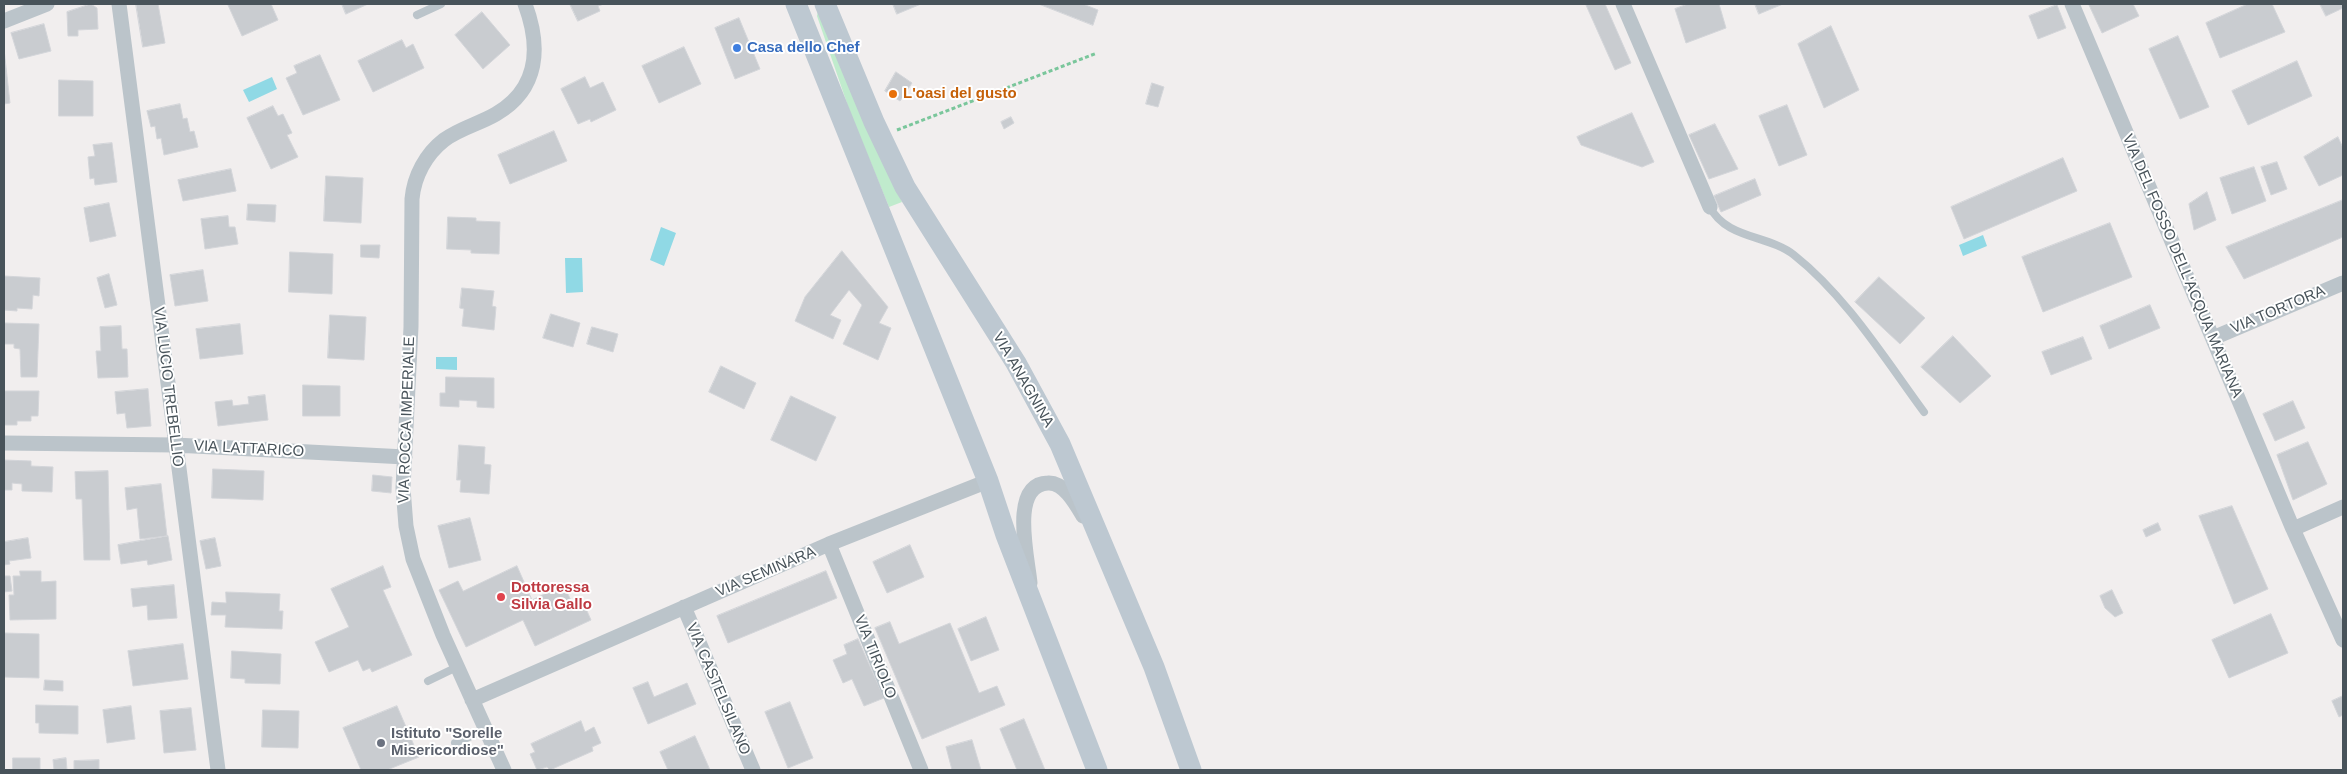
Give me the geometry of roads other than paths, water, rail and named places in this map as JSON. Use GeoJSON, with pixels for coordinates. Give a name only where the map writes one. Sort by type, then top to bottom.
{"type":"FeatureCollection","features":[{"type":"Feature","properties":{"kind":"main road"},"geometry":{"type":"LineString","coordinates":[[796,4],[988,481],[1097,770]]}},
{"type":"Feature","properties":{"kind":"main road","name":"VIA ANAGNINA"},"geometry":{"type":"LineString","coordinates":[[825,4],[881,136],[905,186],[1016,363],[1073,472],[1154,667],[1191,770]]}},
{"type":"Feature","properties":{"kind":"street"},"geometry":{"type":"LineString","coordinates":[[4,21],[47,4]]}},
{"type":"Feature","properties":{"kind":"street","name":"VIA LUCIO TREBELLIO"},"geometry":{"type":"LineString","coordinates":[[119,4],[218,770]]}},
{"type":"Feature","properties":{"kind":"street","name":"VIA ROCCA IMPERIALE"},"geometry":{"type":"LineString","coordinates":[[504,770],[443,635],[416,567],[407,533],[403,498],[411,327],[412,199],[414,185],[424,163],[440,143],[509,106],[527,83],[532,71],[534,47],[532,26],[525,4]]}},
{"type":"Feature","properties":{"kind":"street"},"geometry":{"type":"LineString","coordinates":[[1623,4],[1710,207]]}},
{"type":"Feature","properties":{"kind":"street","name":"VIA DEL FOSSO DELL'ACQUA MARIANA"},"geometry":{"type":"LineString","coordinates":[[2072,4],[2293,529],[2343,640]]}},
{"type":"Feature","properties":{"kind":"street","name":"VIA TORTORA"},"geometry":{"type":"LineString","coordinates":[[2213,338],[2343,283]]}},
{"type":"Feature","properties":{"kind":"street","name":"VIA LATTARICO"},"geometry":{"type":"LineString","coordinates":[[4,443],[175,445],[405,457]]}},
{"type":"Feature","properties":{"kind":"street","name":"VIA SEMINARA"},"geometry":{"type":"LineString","coordinates":[[472,700],[829,544],[988,481]]}},
{"type":"Feature","properties":{"kind":"street"},"geometry":{"type":"LineString","coordinates":[[1031,599],[1023,510],[1031,491],[1036,486],[1049,482],[1059,486],[1076,505],[1126,600]]}},
{"type":"Feature","properties":{"kind":"street"},"geometry":{"type":"LineString","coordinates":[[2293,529],[2343,507]]}},
{"type":"Feature","properties":{"kind":"street","name":"VIA TIRIOLO"},"geometry":{"type":"LineString","coordinates":[[829,544],[920,770]]}},
{"type":"Feature","properties":{"kind":"street","name":"VIA CASTELSILANO"},"geometry":{"type":"LineString","coordinates":[[684,607],[753,770]]}},
{"type":"Feature","properties":{"kind":"lane"},"geometry":{"type":"LineString","coordinates":[[417,15],[441,4]]}},
{"type":"Feature","properties":{"kind":"lane"},"geometry":{"type":"LineString","coordinates":[[1710,207],[1717,218],[1726,226],[1787,250],[1828,286],[1924,412]]}},
{"type":"Feature","properties":{"kind":"lane"},"geometry":{"type":"LineString","coordinates":[[428,681],[457,667]]}},
{"type":"Feature","properties":{"kind":"lane"},"geometry":{"type":"LineString","coordinates":[[455,743],[485,730]]}},
{"type":"Feature","properties":{"kind":"water"},"geometry":{"type":"Polygon","coordinates":[[[272,77],[277,89],[249,102],[243,90],[272,77]]]}},
{"type":"Feature","properties":{"kind":"water"},"geometry":{"type":"Polygon","coordinates":[[[661,227],[676,233],[664,266],[650,260],[661,227]]]}},
{"type":"Feature","properties":{"kind":"water"},"geometry":{"type":"Polygon","coordinates":[[[1983,235],[1987,246],[1963,256],[1959,245],[1983,235]]]}},
{"type":"Feature","properties":{"kind":"water"},"geometry":{"type":"Polygon","coordinates":[[[565,258],[582,258],[583,292],[566,293],[565,258]]]}},
{"type":"Feature","properties":{"kind":"water"},"geometry":{"type":"Polygon","coordinates":[[[436,357],[457,357],[457,370],[436,369],[436,357]]]}},
{"type":"Feature","properties":{"kind":"place","name":"Casa dello Chef"},"geometry":{"type":"Point","coordinates":[737,48]}},
{"type":"Feature","properties":{"kind":"place","name":"L'oasi del gusto"},"geometry":{"type":"Point","coordinates":[893,94]}},
{"type":"Feature","properties":{"kind":"place","name":"Dottoressa Silvia Gallo"},"geometry":{"type":"Point","coordinates":[501,597]}},
{"type":"Feature","properties":{"kind":"place","name":"Istituto \"Sorelle Misericordiose\""},"geometry":{"type":"Point","coordinates":[381,743]}}]}
